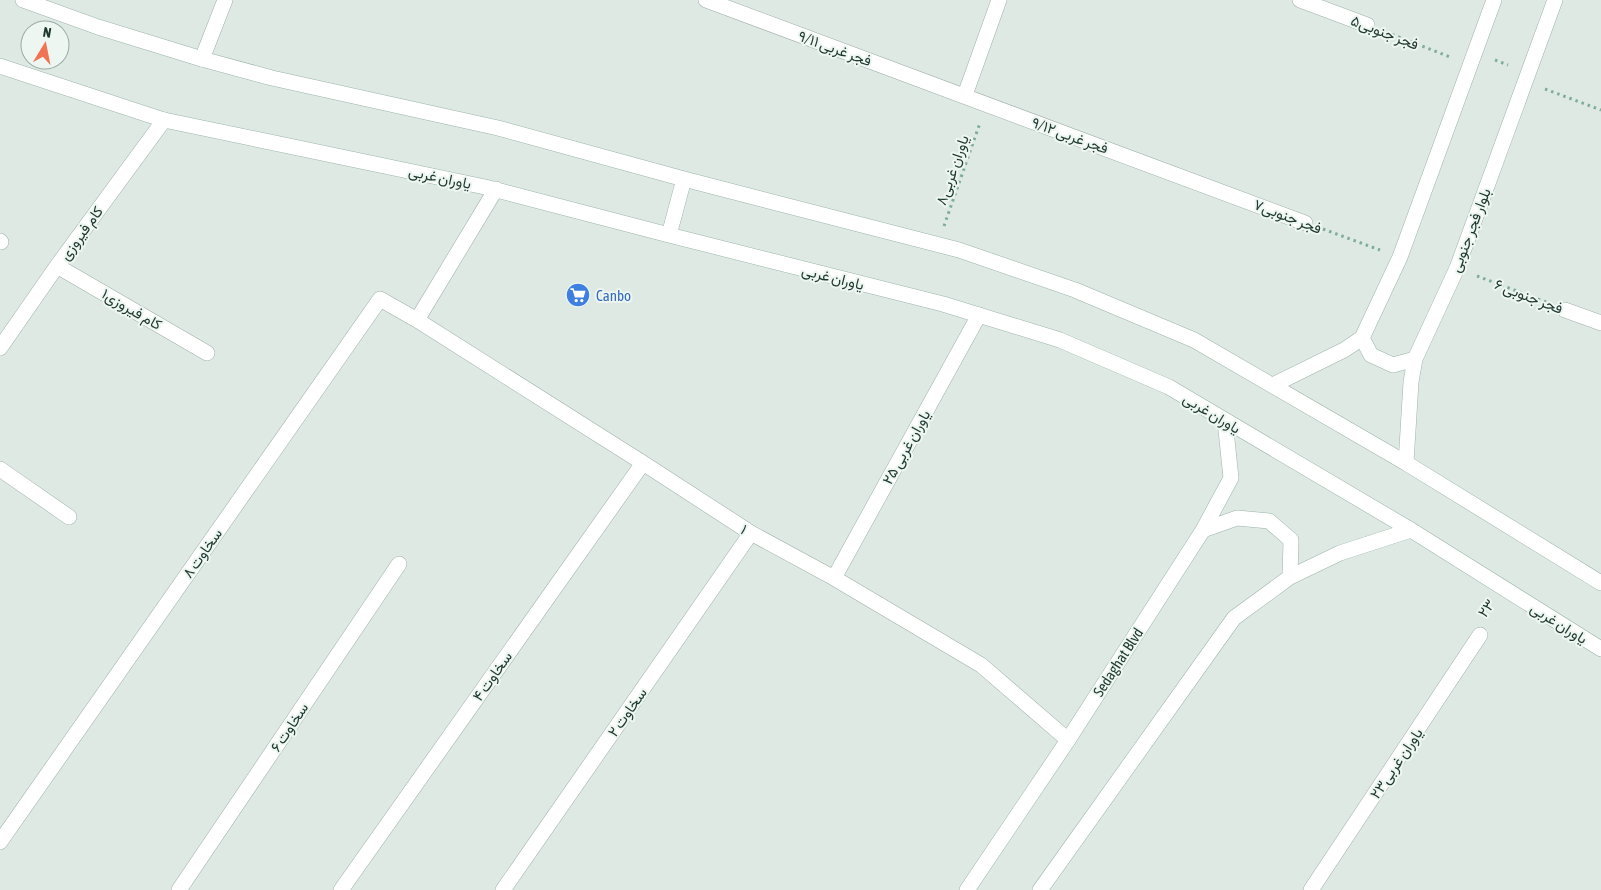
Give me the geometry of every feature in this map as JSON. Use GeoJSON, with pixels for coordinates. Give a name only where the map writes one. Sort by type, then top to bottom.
{"type":"FeatureCollection","features":[{"type":"Feature","properties":{"kind":"main road"},"geometry":{"type":"LineString","coordinates":[[23,0],[98,28],[202,59],[272,78],[498,128],[684,179],[938,244],[1075,290],[1185,336],[1274,385],[1406,463],[1601,583]]}},
{"type":"Feature","properties":{"kind":"main road"},"geometry":{"type":"LineString","coordinates":[[202,59],[224,0]]}},
{"type":"Feature","properties":{"kind":"main road","name":"۹/۱۱ فجر غربی"},"geometry":{"type":"LineString","coordinates":[[706,0],[964,95]]}},
{"type":"Feature","properties":{"kind":"main road"},"geometry":{"type":"LineString","coordinates":[[964,95],[999,0]]}},
{"type":"Feature","properties":{"kind":"main road","name":"فجر جنوبی۵"},"geometry":{"type":"LineString","coordinates":[[1300,0],[1367,25]]}},
{"type":"Feature","properties":{"kind":"main road"},"geometry":{"type":"LineString","coordinates":[[1274,385],[1344,350],[1362,338],[1400,257],[1494,0]]}},
{"type":"Feature","properties":{"kind":"main road","name":"بلوار فجر جنوبی"},"geometry":{"type":"LineString","coordinates":[[1406,463],[1411,382],[1415,359],[1457,268],[1555,0]]}},
{"type":"Feature","properties":{"kind":"main road","name":"یاوران غربی"},"geometry":{"type":"LineString","coordinates":[[0,66],[164,120],[496,189],[669,236],[943,304],[1060,340],[1169,387],[1411,530],[1601,649]]}},
{"type":"Feature","properties":{"kind":"main road","name":"۹/۱۲ فجر غربی"},"geometry":{"type":"LineString","coordinates":[[964,95],[1176,174]]}},
{"type":"Feature","properties":{"kind":"main road","name":"کام فیروزی"},"geometry":{"type":"LineString","coordinates":[[0,348],[57,266],[164,120]]}},
{"type":"Feature","properties":{"kind":"main road","name":"فجر جنوبی۷"},"geometry":{"type":"LineString","coordinates":[[1176,174],[1304,223]]}},
{"type":"Feature","properties":{"kind":"main road"},"geometry":{"type":"LineString","coordinates":[[669,236],[684,179]]}},
{"type":"Feature","properties":{"kind":"main road"},"geometry":{"type":"LineString","coordinates":[[417,320],[496,189]]}},
{"type":"Feature","properties":{"kind":"main road","name":"کام فیروزی۱"},"geometry":{"type":"LineString","coordinates":[[57,266],[208,353]]}},
{"type":"Feature","properties":{"kind":"main road","name":"سخاوت ۸"},"geometry":{"type":"LineString","coordinates":[[0,842],[380,299],[417,320]]}},
{"type":"Feature","properties":{"kind":"main road","name":"۶ فجر جنوبی"},"geometry":{"type":"LineString","coordinates":[[1566,310],[1601,323]]}},
{"type":"Feature","properties":{"kind":"main road","name":"یاوران غربی ۲۵"},"geometry":{"type":"LineString","coordinates":[[834,578],[979,315]]}},
{"type":"Feature","properties":{"kind":"main road","name":"۱"},"geometry":{"type":"LineString","coordinates":[[417,320],[643,462],[751,533],[834,578],[981,665],[1068,740]]}},
{"type":"Feature","properties":{"kind":"main road"},"geometry":{"type":"LineString","coordinates":[[1362,338],[1371,355],[1393,365],[1415,359]]}},
{"type":"Feature","properties":{"kind":"main road","name":"Sedaghat Blvd"},"geometry":{"type":"LineString","coordinates":[[967,890],[1068,740],[1203,530],[1231,478],[1226,421]]}},
{"type":"Feature","properties":{"kind":"main road","name":"سخاوت ۴"},"geometry":{"type":"LineString","coordinates":[[341,890],[643,462]]}},
{"type":"Feature","properties":{"kind":"main road"},"geometry":{"type":"LineString","coordinates":[[0,469],[69,517]]}},
{"type":"Feature","properties":{"kind":"main road"},"geometry":{"type":"LineString","coordinates":[[1203,530],[1237,518],[1269,521],[1291,540],[1290,577]]}},
{"type":"Feature","properties":{"kind":"main road"},"geometry":{"type":"LineString","coordinates":[[1040,890],[1234,618],[1290,577],[1340,553],[1411,530]]}},
{"type":"Feature","properties":{"kind":"main road","name":"سخاوت ۲"},"geometry":{"type":"LineString","coordinates":[[503,890],[751,533]]}},
{"type":"Feature","properties":{"kind":"main road","name":"سخاوت ۶"},"geometry":{"type":"LineString","coordinates":[[179,890],[399,564]]}},
{"type":"Feature","properties":{"kind":"main road","name":"یاوران غربی۲۳"},"geometry":{"type":"LineString","coordinates":[[1311,890],[1480,635]]}},
{"type":"Feature","properties":{"kind":"path","name":"فجر جنوبی۵"},"geometry":{"type":"LineString","coordinates":[[1367,25],[1526,76],[1601,110]]}},
{"type":"Feature","properties":{"kind":"path","name":"یاوران غربی۸"},"geometry":{"type":"LineString","coordinates":[[938,244],[987,104]]}},
{"type":"Feature","properties":{"kind":"path","name":"فجر جنوبی۷"},"geometry":{"type":"LineString","coordinates":[[1304,223],[1400,257]]}},
{"type":"Feature","properties":{"kind":"path","name":"۶ فجر جنوبی"},"geometry":{"type":"LineString","coordinates":[[1457,268],[1566,310]]}},
{"type":"Feature","properties":{"kind":"place","name":"Canbo"},"geometry":{"type":"Point","coordinates":[578,295]}}]}
